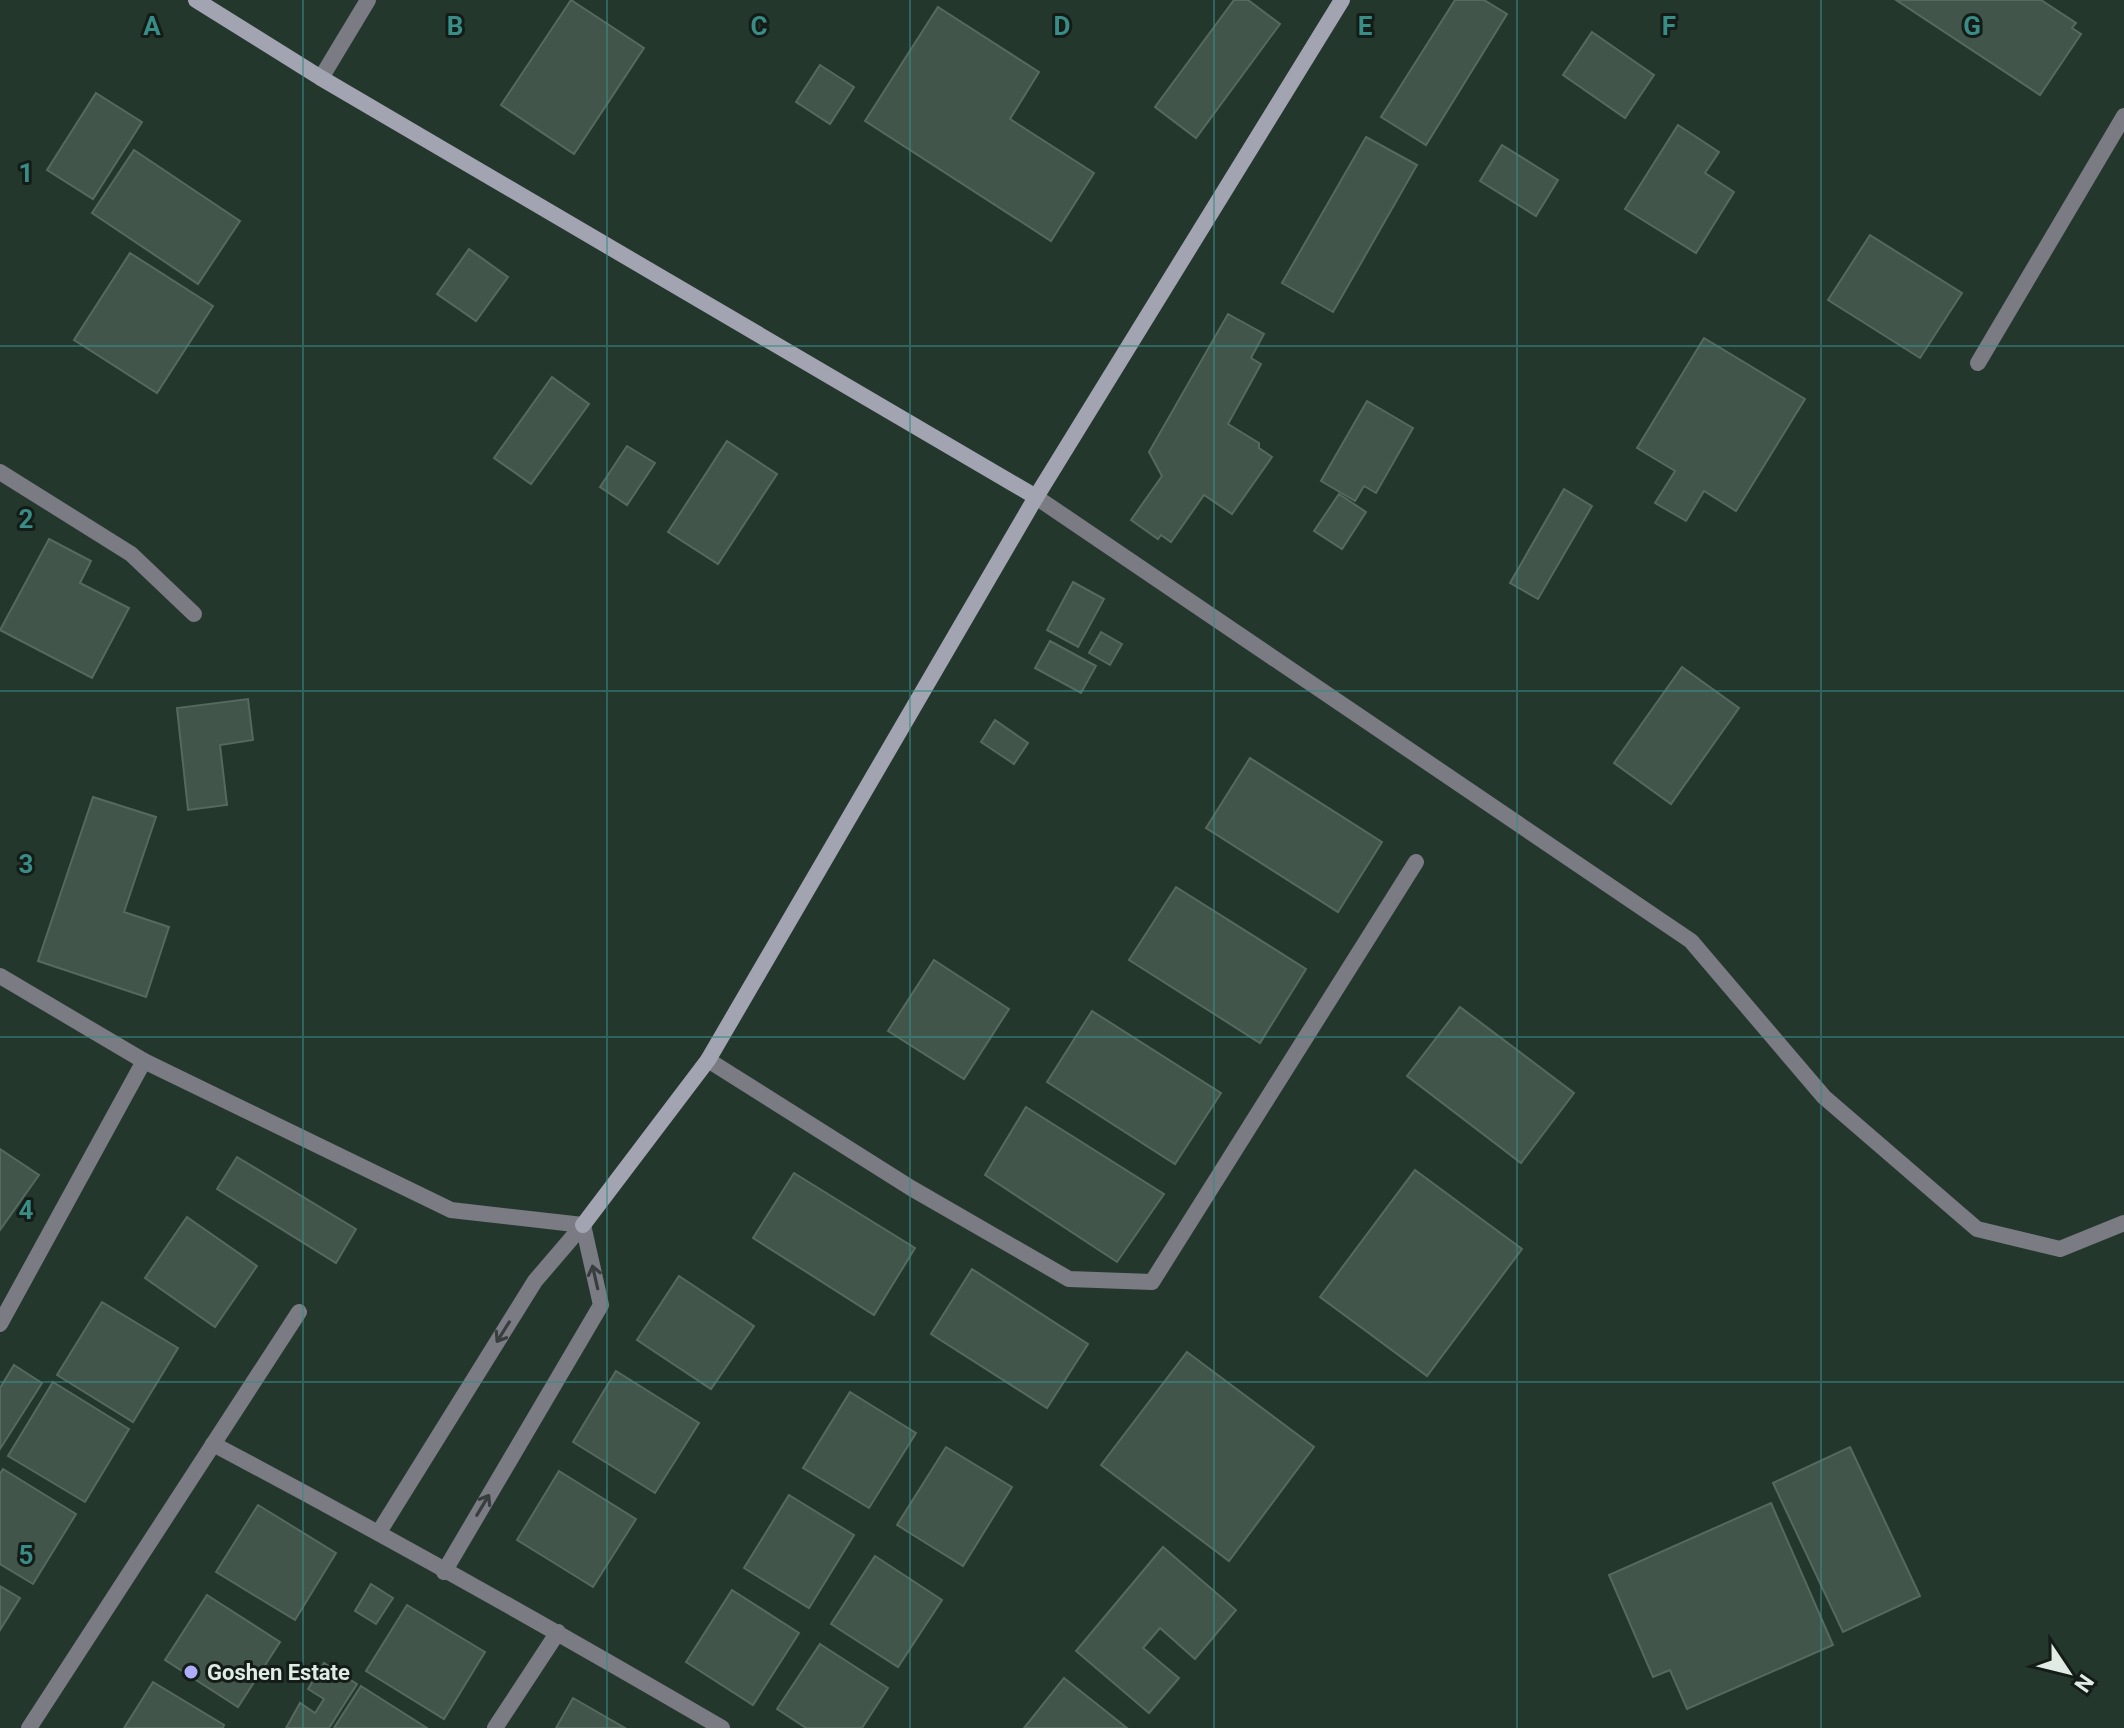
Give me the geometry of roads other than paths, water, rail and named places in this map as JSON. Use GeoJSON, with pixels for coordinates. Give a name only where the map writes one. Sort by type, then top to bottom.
{"type":"FeatureCollection","features":[{"type":"Feature","properties":{"kind":"main road"},"geometry":{"type":"LineString","coordinates":[[196,0],[321,78],[1036,497]]}},
{"type":"Feature","properties":{"kind":"main road"},"geometry":{"type":"LineString","coordinates":[[583,1225],[708,1060],[1036,497],[1342,0]]}},
{"type":"Feature","properties":{"kind":"street"},"geometry":{"type":"LineString","coordinates":[[321,78],[368,0]]}},
{"type":"Feature","properties":{"kind":"street"},"geometry":{"type":"LineString","coordinates":[[1978,363],[2124,116]]}},
{"type":"Feature","properties":{"kind":"street"},"geometry":{"type":"LineString","coordinates":[[0,472],[131,554],[194,614]]}},
{"type":"Feature","properties":{"kind":"street"},"geometry":{"type":"LineString","coordinates":[[1036,497],[1691,941],[1824,1097],[1977,1229],[2060,1249],[2124,1223]]}},
{"type":"Feature","properties":{"kind":"street"},"geometry":{"type":"LineString","coordinates":[[708,1060],[911,1188],[1069,1279],[1152,1282],[1416,862]]}},
{"type":"Feature","properties":{"kind":"street"},"geometry":{"type":"LineString","coordinates":[[0,976],[144,1061],[451,1210],[583,1225]]}},
{"type":"Feature","properties":{"kind":"street"},"geometry":{"type":"LineString","coordinates":[[0,1324],[144,1061]]}},
{"type":"Feature","properties":{"kind":"street"},"geometry":{"type":"LineString","coordinates":[[379,1532],[535,1281],[583,1225]]}},
{"type":"Feature","properties":{"kind":"street"},"geometry":{"type":"LineString","coordinates":[[444,1572],[601,1305],[583,1225]]}},
{"type":"Feature","properties":{"kind":"street"},"geometry":{"type":"LineString","coordinates":[[29,1728],[299,1312]]}},
{"type":"Feature","properties":{"kind":"street"},"geometry":{"type":"LineString","coordinates":[[213,1444],[379,1532],[444,1572],[500,1599],[722,1728]]}},
{"type":"Feature","properties":{"kind":"street"},"geometry":{"type":"LineString","coordinates":[[495,1728],[558,1632]]}},
{"type":"Feature","properties":{"kind":"place","name":"Goshen Estate"},"geometry":{"type":"Point","coordinates":[191,1672]}}]}
